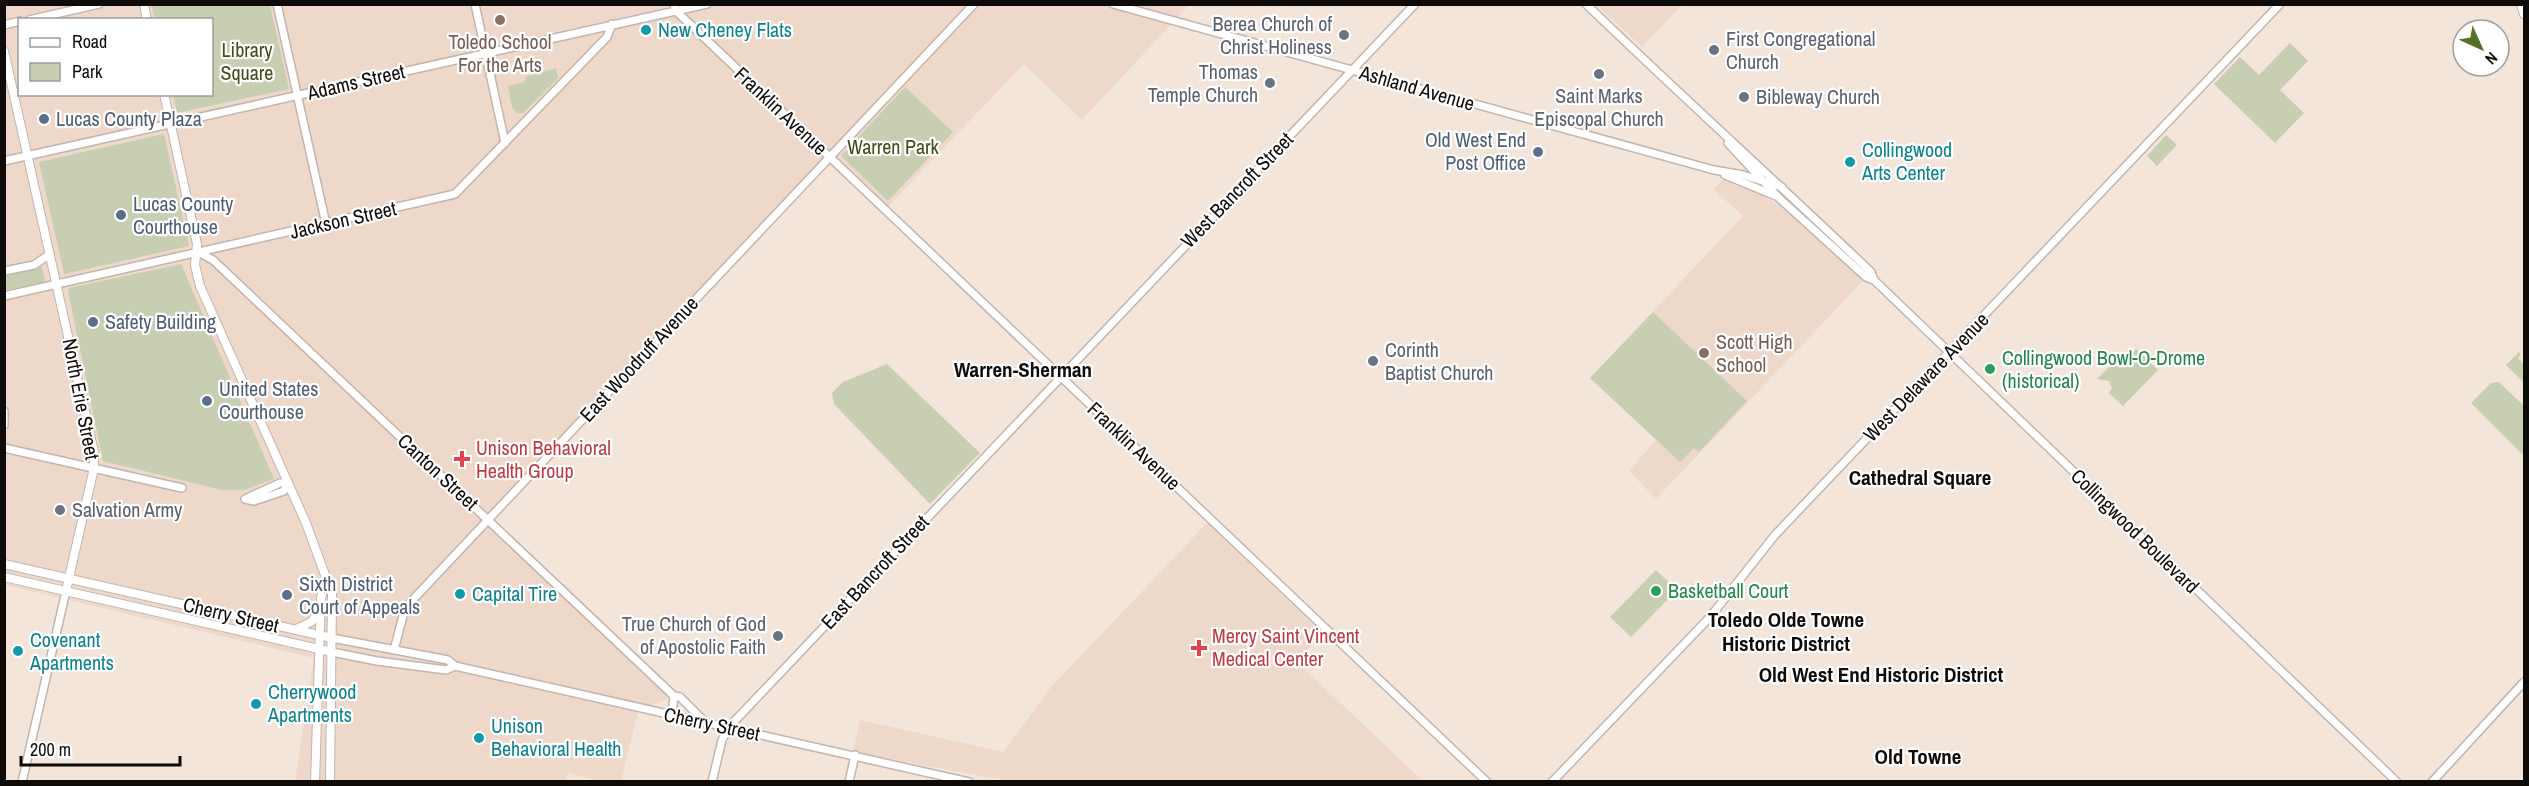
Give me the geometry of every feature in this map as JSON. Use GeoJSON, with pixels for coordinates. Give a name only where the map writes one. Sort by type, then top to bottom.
{"type":"FeatureCollection","features":[{"type":"Feature","properties":{"kind":"main road"},"geometry":{"type":"LineString","coordinates":[[2521,4],[2524,14]]}},
{"type":"Feature","properties":{"kind":"main road","name":"North Erie Street"},"geometry":{"type":"LineString","coordinates":[[4,51],[92,441],[94,468],[66,591]]}},
{"type":"Feature","properties":{"kind":"main road"},"geometry":{"type":"LineString","coordinates":[[164,96],[198,253],[195,265],[200,286],[319,554],[326,585],[332,594],[330,782]]}},
{"type":"Feature","properties":{"kind":"main road","name":"Cherry Street"},"geometry":{"type":"LineString","coordinates":[[4,564],[332,638]]}},
{"type":"Feature","properties":{"kind":"main road","name":"Cherry Street"},"geometry":{"type":"LineString","coordinates":[[4,577],[332,652]]}},
{"type":"Feature","properties":{"kind":"main road"},"geometry":{"type":"LineString","coordinates":[[315,782],[321,597],[326,585]]}},
{"type":"Feature","properties":{"kind":"main road"},"geometry":{"type":"LineString","coordinates":[[295,629],[311,622],[321,610]]}},
{"type":"Feature","properties":{"kind":"street"},"geometry":{"type":"LineString","coordinates":[[38,18],[99,4]]}},
{"type":"Feature","properties":{"kind":"street"},"geometry":{"type":"LineString","coordinates":[[277,4],[326,224]]}},
{"type":"Feature","properties":{"kind":"street"},"geometry":{"type":"LineString","coordinates":[[475,4],[506,143]]}},
{"type":"Feature","properties":{"kind":"street","name":"Adams Street"},"geometry":{"type":"LineString","coordinates":[[4,161],[486,53],[675,8],[707,4]]}},
{"type":"Feature","properties":{"kind":"street","name":"East Woodruff Avenue"},"geometry":{"type":"LineString","coordinates":[[394,650],[405,608],[974,4]]}},
{"type":"Feature","properties":{"kind":"street","name":"Ashland Avenue"},"geometry":{"type":"LineString","coordinates":[[1113,4],[1720,172],[1784,187]]}},
{"type":"Feature","properties":{"kind":"street","name":"West Bancroft Street"},"geometry":{"type":"LineString","coordinates":[[1060,376],[1415,4]]}},
{"type":"Feature","properties":{"kind":"street","name":"Collingwood Boulevard"},"geometry":{"type":"LineString","coordinates":[[1586,4],[1718,131],[1784,187],[1871,272],[1874,280]]}},
{"type":"Feature","properties":{"kind":"street","name":"West Delaware Avenue"},"geometry":{"type":"LineString","coordinates":[[1552,782],[1710,617],[1775,535],[2280,4]]}},
{"type":"Feature","properties":{"kind":"street","name":"Franklin Avenue"},"geometry":{"type":"LineString","coordinates":[[675,8],[1487,782]]}},
{"type":"Feature","properties":{"kind":"street","name":"Jackson Street"},"geometry":{"type":"LineString","coordinates":[[4,296],[455,194],[607,37],[612,24]]}},
{"type":"Feature","properties":{"kind":"street","name":"Collingwood Boulevard"},"geometry":{"type":"LineString","coordinates":[[1718,131],[1779,198],[1866,277],[1874,280],[2397,782]]}},
{"type":"Feature","properties":{"kind":"street","name":"Ashland Avenue"},"geometry":{"type":"LineString","coordinates":[[1720,172],[1779,198]]}},
{"type":"Feature","properties":{"kind":"street"},"geometry":{"type":"LineString","coordinates":[[1828,243],[1837,239]]}},
{"type":"Feature","properties":{"kind":"street","name":"Canton Street"},"geometry":{"type":"LineString","coordinates":[[198,253],[213,260],[674,696],[680,697],[705,722]]}},
{"type":"Feature","properties":{"kind":"street"},"geometry":{"type":"LineString","coordinates":[[4,271],[34,265],[50,254]]}},
{"type":"Feature","properties":{"kind":"street","name":"East Bancroft Street"},"geometry":{"type":"LineString","coordinates":[[712,782],[722,740],[729,727],[1060,376]]}},
{"type":"Feature","properties":{"kind":"street"},"geometry":{"type":"LineString","coordinates":[[4,411],[4,425]]}},
{"type":"Feature","properties":{"kind":"street"},"geometry":{"type":"LineString","coordinates":[[4,448],[182,488]]}},
{"type":"Feature","properties":{"kind":"street"},"geometry":{"type":"LineString","coordinates":[[280,483],[288,483],[282,492],[254,501],[245,499],[280,483]]}},
{"type":"Feature","properties":{"kind":"street","name":"North Erie Street"},"geometry":{"type":"LineString","coordinates":[[22,782],[66,591]]}},
{"type":"Feature","properties":{"kind":"street","name":"Cherry Street"},"geometry":{"type":"LineString","coordinates":[[332,638],[448,660],[455,666],[969,782]]}},
{"type":"Feature","properties":{"kind":"street","name":"Cherry Street"},"geometry":{"type":"LineString","coordinates":[[332,652],[376,661],[446,670],[455,666]]}},
{"type":"Feature","properties":{"kind":"street"},"geometry":{"type":"LineString","coordinates":[[2432,782],[2524,682]]}},
{"type":"Feature","properties":{"kind":"street"},"geometry":{"type":"LineString","coordinates":[[672,715],[674,696]]}},
{"type":"Feature","properties":{"kind":"street"},"geometry":{"type":"LineString","coordinates":[[849,782],[855,756]]}},
{"type":"Feature","properties":{"kind":"shaded area"},"geometry":{"type":"Polygon","coordinates":[[[5,5],[1189,5],[1082,120],[1024,64],[882,213],[828,163],[492,520],[676,695],[638,712],[621,781],[600,781],[568,773],[565,782],[295,781],[314,658],[5,585],[5,5]]]}},
{"type":"Feature","properties":{"kind":"shaded area"},"geometry":{"type":"Polygon","coordinates":[[[1597,5],[1682,5],[1642,47],[1597,5]]]}},
{"type":"Feature","properties":{"kind":"shaded area","name":"Scott High School"},"geometry":{"type":"Polygon","coordinates":[[[1723,180],[1756,192],[1787,209],[1863,281],[1656,499],[1629,471],[1656,440],[1590,378],[1743,216],[1713,189],[1723,180]]]}},
{"type":"Feature","properties":{"kind":"shaded area","name":"Mercy Saint Vincent Medical Center"},"geometry":{"type":"Polygon","coordinates":[[[1207,523],[1323,634],[1297,662],[1423,781],[1009,781],[853,752],[860,720],[1003,752],[1051,687],[1207,523]]]}},
{"type":"Feature","properties":{"kind":"green space","name":"Library Square"},"geometry":{"type":"Polygon","coordinates":[[[151,5],[270,5],[289,89],[177,113],[173,96],[213,96],[213,18],[155,18],[151,5]]]}},
{"type":"Feature","properties":{"kind":"green space"},"geometry":{"type":"Polygon","coordinates":[[[2290,43],[2308,61],[2280,90],[2304,113],[2275,143],[2214,84],[2240,57],[2259,75],[2290,43]]]}},
{"type":"Feature","properties":{"kind":"green space"},"geometry":{"type":"Polygon","coordinates":[[[556,68],[558,78],[523,113],[517,113],[512,107],[508,86],[525,82],[525,77],[556,68]]]}},
{"type":"Feature","properties":{"kind":"green space","name":"Warren Park"},"geometry":{"type":"Polygon","coordinates":[[[905,87],[953,132],[888,201],[841,156],[905,87]]]}},
{"type":"Feature","properties":{"kind":"green space"},"geometry":{"type":"Polygon","coordinates":[[[164,134],[189,246],[64,274],[39,162],[164,134]]]}},
{"type":"Feature","properties":{"kind":"green space"},"geometry":{"type":"Polygon","coordinates":[[[2166,135],[2177,145],[2157,166],[2147,156],[2166,135]]]}},
{"type":"Feature","properties":{"kind":"green space"},"geometry":{"type":"Polygon","coordinates":[[[181,264],[274,479],[244,490],[222,490],[103,461],[69,288],[181,264]]]}},
{"type":"Feature","properties":{"kind":"green space"},"geometry":{"type":"Polygon","coordinates":[[[42,267],[45,282],[5,290],[5,275],[42,267]]]}},
{"type":"Feature","properties":{"kind":"green space"},"geometry":{"type":"Polygon","coordinates":[[[1653,312],[1747,401],[1699,452],[1694,448],[1680,462],[1590,378],[1653,312]]]}},
{"type":"Feature","properties":{"kind":"green space"},"geometry":{"type":"Polygon","coordinates":[[[2136,349],[2158,370],[2123,406],[2109,393],[2112,388],[2109,381],[2097,379],[2112,364],[2119,367],[2136,349]]]}},
{"type":"Feature","properties":{"kind":"green space"},"geometry":{"type":"Polygon","coordinates":[[[2519,352],[2521,354],[2518,358],[2524,364],[2524,383],[2506,365],[2519,352]]]}},
{"type":"Feature","properties":{"kind":"green space"},"geometry":{"type":"Polygon","coordinates":[[[887,364],[980,453],[930,504],[834,404],[832,393],[843,382],[887,364]]]}},
{"type":"Feature","properties":{"kind":"green space"},"geometry":{"type":"Polygon","coordinates":[[[2499,382],[2524,406],[2524,456],[2471,403],[2491,383],[2499,382]]]}},
{"type":"Feature","properties":{"kind":"green space"},"geometry":{"type":"Polygon","coordinates":[[[1656,570],[1677,590],[1631,637],[1610,617],[1656,570]]]}},
{"type":"Feature","properties":{"kind":"place","name":"Toledo School For the Arts"},"geometry":{"type":"Point","coordinates":[500,20]}},
{"type":"Feature","properties":{"kind":"place","name":"New Cheney Flats"},"geometry":{"type":"Point","coordinates":[646,30]}},
{"type":"Feature","properties":{"kind":"place","name":"Berea Church of Christ Holiness"},"geometry":{"type":"Point","coordinates":[1344,35]}},
{"type":"Feature","properties":{"kind":"place","name":"First Congregational Church"},"geometry":{"type":"Point","coordinates":[1714,50]}},
{"type":"Feature","properties":{"kind":"place","name":"Saint Marks Episcopal Church"},"geometry":{"type":"Point","coordinates":[1599,74]}},
{"type":"Feature","properties":{"kind":"place","name":"Thomas Temple Church"},"geometry":{"type":"Point","coordinates":[1270,83]}},
{"type":"Feature","properties":{"kind":"place","name":"Bibleway Church"},"geometry":{"type":"Point","coordinates":[1744,97]}},
{"type":"Feature","properties":{"kind":"place","name":"Lucas County Plaza"},"geometry":{"type":"Point","coordinates":[44,119]}},
{"type":"Feature","properties":{"kind":"place","name":"Old West End Post Office"},"geometry":{"type":"Point","coordinates":[1538,152]}},
{"type":"Feature","properties":{"kind":"place","name":"Collingwood Arts Center"},"geometry":{"type":"Point","coordinates":[1850,162]}},
{"type":"Feature","properties":{"kind":"place","name":"Lucas County Courthouse"},"geometry":{"type":"Point","coordinates":[121,215]}},
{"type":"Feature","properties":{"kind":"place","name":"Safety Building"},"geometry":{"type":"Point","coordinates":[93,322]}},
{"type":"Feature","properties":{"kind":"place","name":"Scott High School"},"geometry":{"type":"Point","coordinates":[1704,353]}},
{"type":"Feature","properties":{"kind":"place","name":"Corinth Baptist Church"},"geometry":{"type":"Point","coordinates":[1373,361]}},
{"type":"Feature","properties":{"kind":"place","name":"Collingwood Bowl-O-Drome (historical)"},"geometry":{"type":"Point","coordinates":[1990,369]}},
{"type":"Feature","properties":{"kind":"place","name":"United States Courthouse"},"geometry":{"type":"Point","coordinates":[207,401]}},
{"type":"Feature","properties":{"kind":"place","name":"Unison Behavioral Health Group"},"geometry":{"type":"Point","coordinates":[462,459]}},
{"type":"Feature","properties":{"kind":"place","name":"Salvation Army"},"geometry":{"type":"Point","coordinates":[60,510]}},
{"type":"Feature","properties":{"kind":"place","name":"Basketball Court"},"geometry":{"type":"Point","coordinates":[1656,591]}},
{"type":"Feature","properties":{"kind":"place","name":"Capital Tire"},"geometry":{"type":"Point","coordinates":[460,594]}},
{"type":"Feature","properties":{"kind":"place","name":"Sixth District Court of Appeals"},"geometry":{"type":"Point","coordinates":[287,595]}},
{"type":"Feature","properties":{"kind":"place","name":"True Church of God of Apostolic Faith"},"geometry":{"type":"Point","coordinates":[778,636]}},
{"type":"Feature","properties":{"kind":"place","name":"Mercy Saint Vincent Medical Center"},"geometry":{"type":"Point","coordinates":[1199,648]}},
{"type":"Feature","properties":{"kind":"place","name":"Covenant Apartments"},"geometry":{"type":"Point","coordinates":[18,651]}},
{"type":"Feature","properties":{"kind":"place","name":"Cherrywood Apartments"},"geometry":{"type":"Point","coordinates":[256,704]}},
{"type":"Feature","properties":{"kind":"place","name":"Unison Behavioral Health"},"geometry":{"type":"Point","coordinates":[479,738]}},
{"type":"Feature","properties":{"kind":"district","name":"Warren-Sherman"},"geometry":{"type":"Point","coordinates":[1023,370]}},
{"type":"Feature","properties":{"kind":"district","name":"Cathedral Square"},"geometry":{"type":"Point","coordinates":[1920,478]}},
{"type":"Feature","properties":{"kind":"district","name":"Toledo Olde Towne Historic District"},"geometry":{"type":"Point","coordinates":[1786,632]}},
{"type":"Feature","properties":{"kind":"district","name":"Old West End Historic District"},"geometry":{"type":"Point","coordinates":[1881,675]}},
{"type":"Feature","properties":{"kind":"district","name":"Old Towne"},"geometry":{"type":"Point","coordinates":[1918,757]}}]}
